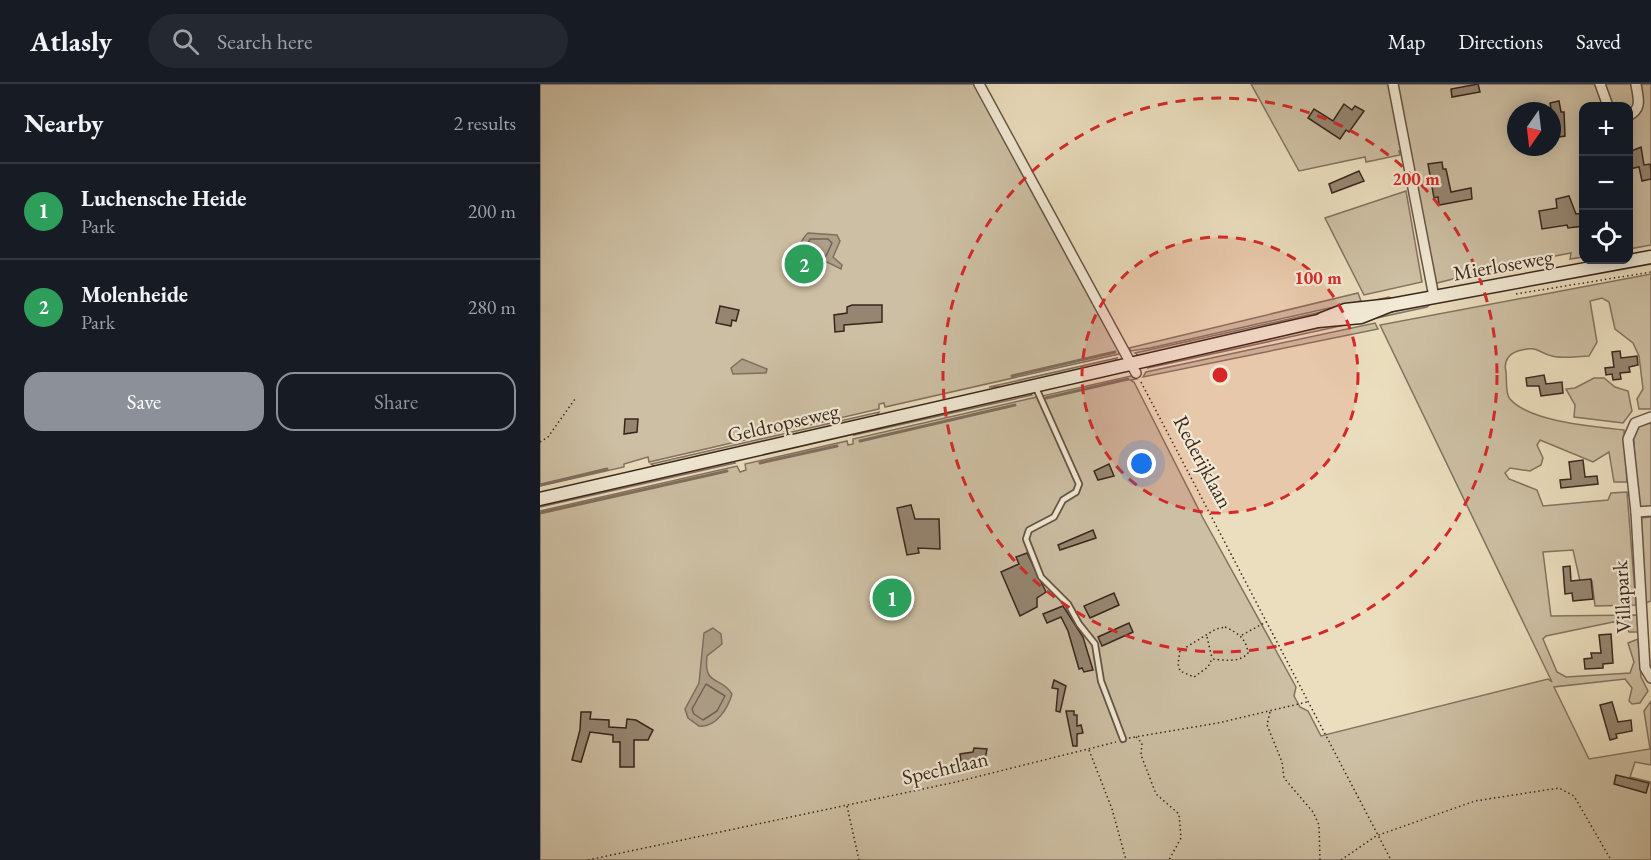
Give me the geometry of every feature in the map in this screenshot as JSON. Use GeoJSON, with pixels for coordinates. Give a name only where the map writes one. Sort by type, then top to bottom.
{"type":"FeatureCollection","features":[{"type":"Feature","properties":{"kind":"main road","name":"Mierloseweg"},"geometry":{"type":"LineString","coordinates":[[1633,261],[1651,256]]}},
{"type":"Feature","properties":{"kind":"main road","name":"Mierloseweg"},"geometry":{"type":"LineString","coordinates":[[1369,310],[1623,264],[1651,265]]}},
{"type":"Feature","properties":{"kind":"main road","name":"Geldropseweg"},"geometry":{"type":"LineString","coordinates":[[540,499],[1035,385],[1133,368],[1318,321],[1337,311],[1369,310]]}},
{"type":"Feature","properties":{"kind":"street"},"geometry":{"type":"LineString","coordinates":[[980,84],[1133,368]]}},
{"type":"Feature","properties":{"kind":"street"},"geometry":{"type":"LineString","coordinates":[[1393,84],[1434,297]]}},
{"type":"Feature","properties":{"kind":"street"},"geometry":{"type":"LineString","coordinates":[[1600,84],[1607,102]]}},
{"type":"Feature","properties":{"kind":"street"},"geometry":{"type":"LineString","coordinates":[[1633,114],[1639,105],[1636,84]]}},
{"type":"Feature","properties":{"kind":"street","name":"Villapark"},"geometry":{"type":"LineString","coordinates":[[1651,417],[1635,423],[1628,438],[1636,512],[1645,668],[1651,678]]}},
{"type":"Feature","properties":{"kind":"street"},"geometry":{"type":"LineString","coordinates":[[1636,512],[1651,511]]}},
{"type":"Feature","properties":{"kind":"lane"},"geometry":{"type":"LineString","coordinates":[[1035,385],[1079,484],[1076,492],[1063,500],[1054,517],[1026,534],[1041,577],[1068,604],[1078,624],[1095,644],[1101,681],[1123,740]]}},
{"type":"Feature","properties":{"kind":"path","name":"Mierloseweg"},"geometry":{"type":"LineString","coordinates":[[1513,294],[1651,272]]}},
{"type":"Feature","properties":{"kind":"path","name":"Rederijklaan"},"geometry":{"type":"LineString","coordinates":[[1133,368],[1266,622],[1289,661],[1307,702],[1376,836],[1391,860]]}},
{"type":"Feature","properties":{"kind":"path"},"geometry":{"type":"LineString","coordinates":[[540,442],[548,437],[575,399]]}},
{"type":"Feature","properties":{"kind":"path"},"geometry":{"type":"LineString","coordinates":[[1241,636],[1266,622]]}},
{"type":"Feature","properties":{"kind":"path"},"geometry":{"type":"LineString","coordinates":[[1207,636],[1212,659],[1208,667],[1194,677],[1180,671],[1178,664],[1180,651],[1216,629],[1225,627],[1241,636],[1247,646],[1248,653],[1245,657],[1231,661],[1212,659]]}},
{"type":"Feature","properties":{"kind":"path","name":"Spechtlaan"},"geometry":{"type":"LineString","coordinates":[[588,860],[847,806],[1089,750],[1135,737],[1307,702]]}},
{"type":"Feature","properties":{"kind":"path"},"geometry":{"type":"LineString","coordinates":[[1271,711],[1267,725],[1282,762],[1284,778],[1313,812],[1320,825],[1320,860]]}},
{"type":"Feature","properties":{"kind":"path"},"geometry":{"type":"LineString","coordinates":[[1135,737],[1142,743],[1141,755],[1156,794],[1179,814],[1181,838],[1169,860]]}},
{"type":"Feature","properties":{"kind":"path"},"geometry":{"type":"LineString","coordinates":[[1089,750],[1112,808],[1126,860]]}},
{"type":"Feature","properties":{"kind":"path"},"geometry":{"type":"LineString","coordinates":[[1341,860],[1376,836],[1475,801],[1559,788],[1574,796],[1611,860]]}},
{"type":"Feature","properties":{"kind":"path"},"geometry":{"type":"LineString","coordinates":[[847,806],[859,860]]}},
{"type":"Feature","properties":{"kind":"shaded area"},"geometry":{"type":"Polygon","coordinates":[[[540,84],[978,84],[1120,350],[1119,354],[885,407],[884,403],[879,404],[879,409],[649,462],[648,457],[624,464],[624,467],[540,486],[540,84]]]}},
{"type":"Feature","properties":{"kind":"shaded area"},"geometry":{"type":"Polygon","coordinates":[[[1251,84],[1651,84],[1651,245],[1633,248],[1633,102],[1579,102],[1579,258],[1570,259],[1571,253],[1539,259],[1540,264],[1502,271],[1501,267],[1429,285],[1403,151],[1399,151],[1400,155],[1366,162],[1365,157],[1299,171],[1251,84]]]}},
{"type":"Feature","properties":{"kind":"shaded area"},"geometry":{"type":"Polygon","coordinates":[[[1406,191],[1422,282],[1364,295],[1325,218],[1406,191]]]}},
{"type":"Feature","properties":{"kind":"shaded area"},"geometry":{"type":"Polygon","coordinates":[[[1651,274],[1651,409],[1639,409],[1637,399],[1643,389],[1639,356],[1633,343],[1615,329],[1609,302],[1602,298],[1590,301],[1597,342],[1589,356],[1556,357],[1535,349],[1527,349],[1511,355],[1505,368],[1507,394],[1519,407],[1564,422],[1624,430],[1627,482],[1614,482],[1609,452],[1593,462],[1540,440],[1537,445],[1543,458],[1541,465],[1530,471],[1510,468],[1505,473],[1509,479],[1537,490],[1543,506],[1608,500],[1611,493],[1627,492],[1636,605],[1595,606],[1592,581],[1580,581],[1573,550],[1543,552],[1551,616],[1637,615],[1638,632],[1629,632],[1625,624],[1613,622],[1546,636],[1543,639],[1557,672],[1566,677],[1630,673],[1634,662],[1628,643],[1638,639],[1641,677],[1648,691],[1640,703],[1632,704],[1629,701],[1632,688],[1625,679],[1554,687],[1589,759],[1650,749],[1644,711],[1651,701],[1651,765],[1635,762],[1630,777],[1651,782],[1651,860],[540,860],[540,511],[737,466],[740,472],[746,470],[745,464],[847,441],[848,445],[853,444],[853,439],[1037,397],[1039,403],[1042,403],[1042,396],[1131,376],[1136,379],[1130,380],[1134,382],[1203,518],[1296,687],[1294,696],[1300,707],[1308,711],[1321,736],[1548,679],[1552,682],[1380,325],[1651,274]]]}},
{"type":"Feature","properties":{"kind":"shaded area"},"geometry":{"type":"Polygon","coordinates":[[[1358,293],[1361,301],[1150,348],[1131,351],[1129,348],[1358,293]]]}},
{"type":"Feature","properties":{"kind":"shaded area"},"geometry":{"type":"Polygon","coordinates":[[[1389,297],[1392,299],[1140,357],[1135,353],[1389,297]]]}},
{"type":"Feature","properties":{"kind":"shaded area"},"geometry":{"type":"Polygon","coordinates":[[[1431,303],[1427,307],[1148,368],[1150,364],[1431,303]]]}},
{"type":"Feature","properties":{"kind":"shaded area"},"geometry":{"type":"Polygon","coordinates":[[[1375,323],[1378,329],[1143,377],[1146,372],[1375,323]]]}},
{"type":"Feature","properties":{"kind":"shaded area"},"geometry":{"type":"Polygon","coordinates":[[[1117,358],[1114,362],[1007,387],[989,387],[1117,358]]]}},
{"type":"Feature","properties":{"kind":"shaded area"},"geometry":{"type":"Polygon","coordinates":[[[1594,378],[1604,378],[1615,387],[1628,391],[1632,411],[1623,423],[1574,417],[1575,405],[1566,389],[1575,388],[1594,378]]]}},
{"type":"Feature","properties":{"kind":"shaded area"},"geometry":{"type":"Polygon","coordinates":[[[1028,392],[1032,395],[854,435],[856,432],[1028,392]]]}},
{"type":"Feature","properties":{"kind":"shaded area"},"geometry":{"type":"Polygon","coordinates":[[[879,412],[876,417],[656,467],[651,464],[879,412]]]}},
{"type":"Feature","properties":{"kind":"shaded area"},"geometry":{"type":"Polygon","coordinates":[[[1651,420],[1651,507],[1639,508],[1633,432],[1634,426],[1651,420]]]}},
{"type":"Feature","properties":{"kind":"shaded area"},"geometry":{"type":"Polygon","coordinates":[[[732,460],[735,463],[540,507],[540,504],[732,460]]]}},
{"type":"Feature","properties":{"kind":"shaded area"},"geometry":{"type":"Polygon","coordinates":[[[1651,517],[1651,601],[1646,603],[1640,518],[1651,517]]]}},
{"type":"Feature","properties":{"kind":"water"},"geometry":{"type":"Polygon","coordinates":[[[808,233],[837,235],[840,241],[833,257],[842,265],[841,269],[827,262],[811,273],[802,272],[793,276],[793,272],[814,267],[801,245],[808,233]]]}},
{"type":"Feature","properties":{"kind":"water"},"geometry":{"type":"Polygon","coordinates":[[[742,359],[767,369],[766,373],[733,374],[731,368],[742,359]]]}},
{"type":"Feature","properties":{"kind":"water"},"geometry":{"type":"Polygon","coordinates":[[[713,628],[721,634],[722,644],[707,656],[708,672],[714,680],[728,688],[732,694],[728,705],[716,720],[711,724],[699,726],[688,718],[685,709],[699,683],[704,633],[713,628]]]}},
{"type":"Feature","properties":{"kind":"building"},"geometry":{"type":"Polygon","coordinates":[[[1478,84],[1480,92],[1452,97],[1451,89],[1478,84]]]}},
{"type":"Feature","properties":{"kind":"building"},"geometry":{"type":"Polygon","coordinates":[[[1344,104],[1352,110],[1355,106],[1364,111],[1349,132],[1346,130],[1340,139],[1308,118],[1314,109],[1333,121],[1344,104]]]}},
{"type":"Feature","properties":{"kind":"building"},"geometry":{"type":"Polygon","coordinates":[[[1561,112],[1564,112],[1565,136],[1561,137],[1561,112]]]}},
{"type":"Feature","properties":{"kind":"building"},"geometry":{"type":"Polygon","coordinates":[[[1641,147],[1644,165],[1650,164],[1651,179],[1642,181],[1639,167],[1633,168],[1633,150],[1641,147]]]}},
{"type":"Feature","properties":{"kind":"building"},"geometry":{"type":"Polygon","coordinates":[[[1442,162],[1443,169],[1446,169],[1451,192],[1471,188],[1472,199],[1439,205],[1438,197],[1434,198],[1428,164],[1442,162]]]}},
{"type":"Feature","properties":{"kind":"building"},"geometry":{"type":"Polygon","coordinates":[[[1359,171],[1364,181],[1332,193],[1329,184],[1359,171]]]}},
{"type":"Feature","properties":{"kind":"building"},"geometry":{"type":"Polygon","coordinates":[[[1569,196],[1576,214],[1579,214],[1579,227],[1568,228],[1567,225],[1542,229],[1539,211],[1557,208],[1556,199],[1569,196]]]}},
{"type":"Feature","properties":{"kind":"building"},"geometry":{"type":"Polygon","coordinates":[[[882,305],[882,322],[844,325],[844,331],[835,332],[834,315],[847,313],[847,307],[882,305]]]}},
{"type":"Feature","properties":{"kind":"building"},"geometry":{"type":"Polygon","coordinates":[[[720,306],[739,310],[736,321],[732,320],[731,326],[716,323],[720,306]]]}},
{"type":"Feature","properties":{"kind":"building"},"geometry":{"type":"Polygon","coordinates":[[[1620,351],[1621,358],[1637,356],[1638,365],[1629,367],[1630,372],[1620,373],[1621,379],[1613,380],[1612,374],[1606,375],[1605,368],[1614,367],[1612,352],[1620,351]]]}},
{"type":"Feature","properties":{"kind":"building"},"geometry":{"type":"Polygon","coordinates":[[[1544,375],[1546,384],[1562,382],[1563,393],[1541,396],[1539,386],[1527,386],[1526,378],[1544,375]]]}},
{"type":"Feature","properties":{"kind":"building"},"geometry":{"type":"Polygon","coordinates":[[[625,419],[638,419],[637,432],[624,434],[625,419]]]}},
{"type":"Feature","properties":{"kind":"building"},"geometry":{"type":"Polygon","coordinates":[[[1583,460],[1585,477],[1597,476],[1598,484],[1561,488],[1560,480],[1571,479],[1569,462],[1583,460]]]}},
{"type":"Feature","properties":{"kind":"building"},"geometry":{"type":"Polygon","coordinates":[[[1109,464],[1114,476],[1098,480],[1094,471],[1109,464]]]}},
{"type":"Feature","properties":{"kind":"building"},"geometry":{"type":"Polygon","coordinates":[[[911,505],[915,519],[939,519],[940,549],[918,548],[919,553],[907,555],[897,508],[911,505]]]}},
{"type":"Feature","properties":{"kind":"building"},"geometry":{"type":"Polygon","coordinates":[[[1093,530],[1096,538],[1060,550],[1058,545],[1093,530]]]}},
{"type":"Feature","properties":{"kind":"building"},"geometry":{"type":"Polygon","coordinates":[[[1027,553],[1046,592],[1037,598],[1037,607],[1020,616],[1001,572],[1019,564],[1016,557],[1027,553]]]}},
{"type":"Feature","properties":{"kind":"building"},"geometry":{"type":"Polygon","coordinates":[[[1570,566],[1571,581],[1591,579],[1593,599],[1573,601],[1572,593],[1565,594],[1563,567],[1570,566]]]}},
{"type":"Feature","properties":{"kind":"building"},"geometry":{"type":"Polygon","coordinates":[[[1114,593],[1119,605],[1090,618],[1084,606],[1114,593]]]}},
{"type":"Feature","properties":{"kind":"building"},"geometry":{"type":"Polygon","coordinates":[[[1063,606],[1083,637],[1093,670],[1084,672],[1082,668],[1079,669],[1068,631],[1061,617],[1047,623],[1043,614],[1063,606]]]}},
{"type":"Feature","properties":{"kind":"building"},"geometry":{"type":"Polygon","coordinates":[[[1129,623],[1133,632],[1102,646],[1098,637],[1129,623]]]}},
{"type":"Feature","properties":{"kind":"building"},"geometry":{"type":"Polygon","coordinates":[[[1611,634],[1613,663],[1603,664],[1603,668],[1585,669],[1584,659],[1592,658],[1591,653],[1601,653],[1599,635],[1611,634]]]}},
{"type":"Feature","properties":{"kind":"building"},"geometry":{"type":"Polygon","coordinates":[[[1054,680],[1066,686],[1060,712],[1056,711],[1058,689],[1052,688],[1054,680]]]}},
{"type":"Feature","properties":{"kind":"building"},"geometry":{"type":"Polygon","coordinates":[[[1612,702],[1618,722],[1631,720],[1632,731],[1616,734],[1617,738],[1610,740],[1600,705],[1612,702]]]}},
{"type":"Feature","properties":{"kind":"building"},"geometry":{"type":"Polygon","coordinates":[[[1066,711],[1074,711],[1074,715],[1077,715],[1077,726],[1081,725],[1083,733],[1077,734],[1077,746],[1073,746],[1066,711]]]}},
{"type":"Feature","properties":{"kind":"building"},"geometry":{"type":"Polygon","coordinates":[[[581,712],[591,712],[590,719],[609,720],[609,727],[626,728],[627,719],[636,720],[653,730],[648,740],[634,740],[634,767],[620,767],[620,742],[613,742],[613,735],[590,732],[581,762],[572,760],[580,730],[581,712]]]}},
{"type":"Feature","properties":{"kind":"building"},"geometry":{"type":"Polygon","coordinates":[[[974,748],[987,749],[985,760],[976,759],[975,764],[961,763],[960,754],[973,752],[974,748]]]}},
{"type":"Feature","properties":{"kind":"building"},"geometry":{"type":"Polygon","coordinates":[[[1616,775],[1649,783],[1646,793],[1614,784],[1616,775]]]}},
{"type":"Feature","properties":{"kind":"waterway"},"geometry":{"type":"LineString","coordinates":[[1012,376],[1115,352]]}},
{"type":"Feature","properties":{"kind":"waterway"},"geometry":{"type":"LineString","coordinates":[[1046,398],[1128,379]]}},
{"type":"Feature","properties":{"kind":"waterway"},"geometry":{"type":"LineString","coordinates":[[860,441],[1015,405]]}},
{"type":"Feature","properties":{"kind":"waterway"},"geometry":{"type":"LineString","coordinates":[[760,463],[837,446]]}},
{"type":"Feature","properties":{"kind":"waterway"},"geometry":{"type":"LineString","coordinates":[[540,485],[607,469]]}},
{"type":"Feature","properties":{"kind":"waterway"},"geometry":{"type":"LineString","coordinates":[[540,513],[727,471]]}},
{"type":"Feature","properties":{"kind":"place","name":"Molenheide"},"geometry":{"type":"Point","coordinates":[804,264]}},
{"type":"Feature","properties":{"kind":"place","name":"Luchensche Heide"},"geometry":{"type":"Point","coordinates":[892,598]}}]}
